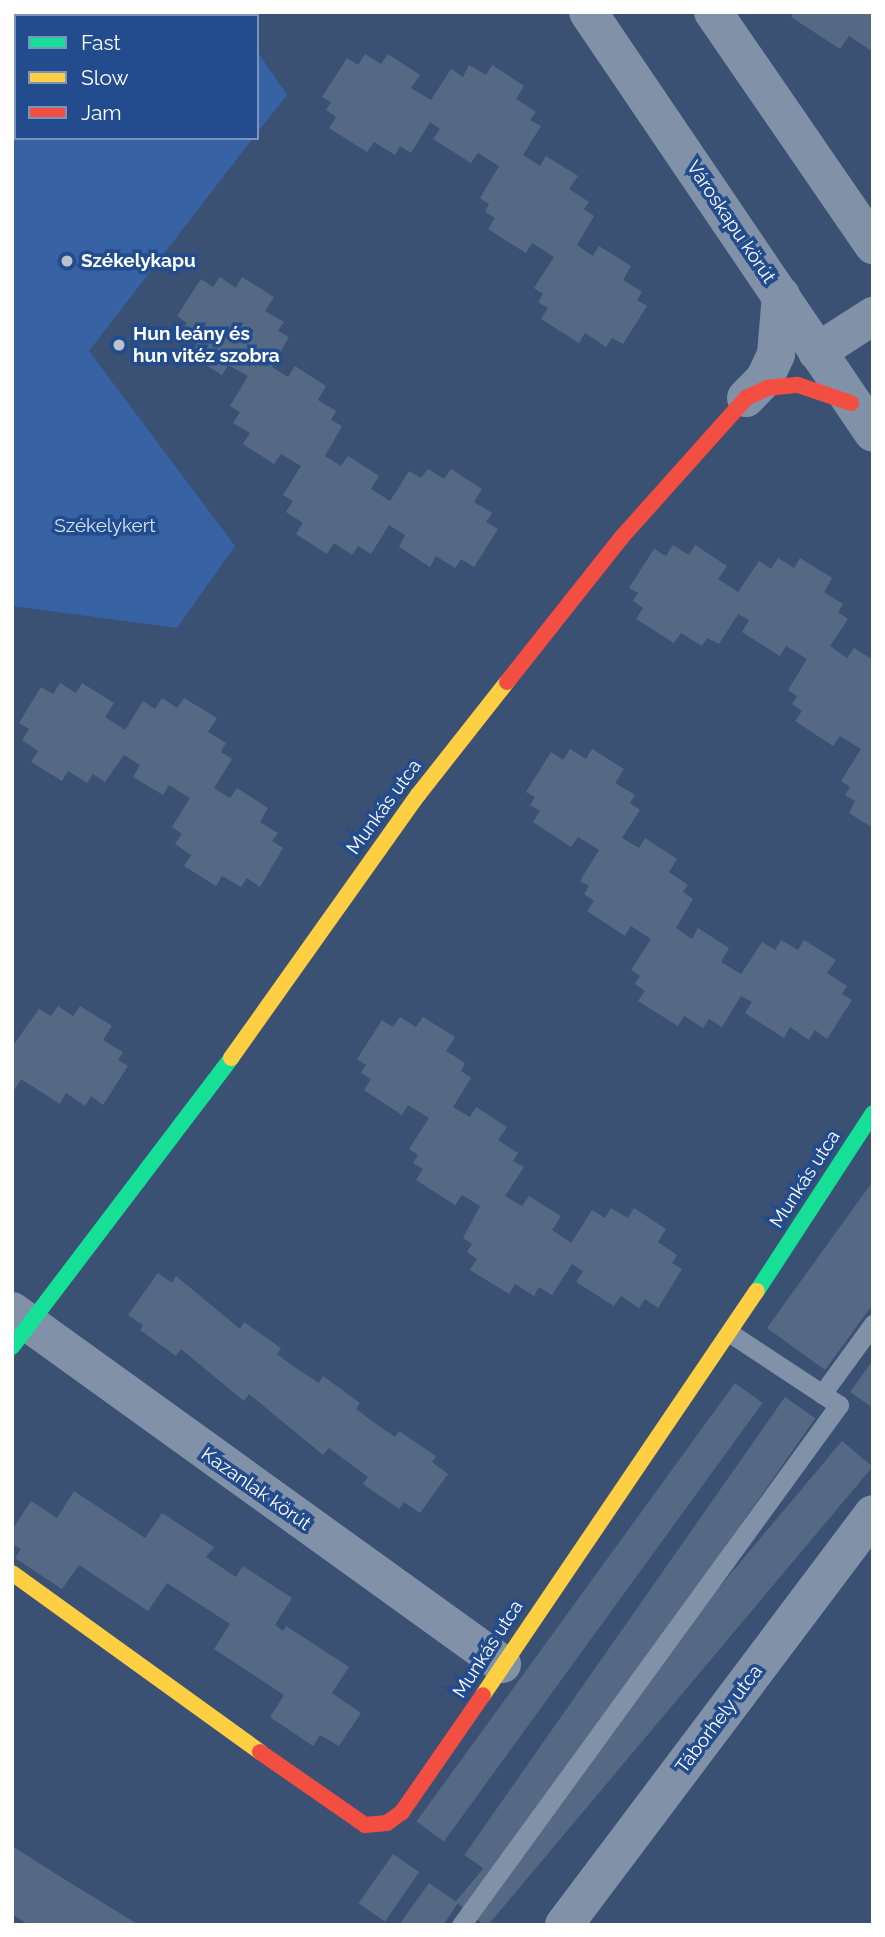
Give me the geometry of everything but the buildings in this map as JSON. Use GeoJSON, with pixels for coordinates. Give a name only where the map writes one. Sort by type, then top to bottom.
{"type":"FeatureCollection","features":[{"type":"Feature","properties":{"kind":"street","name":"Városkapu körút"},"geometry":{"type":"LineString","coordinates":[[588,12],[862,418]]}},
{"type":"Feature","properties":{"kind":"street"},"geometry":{"type":"LineString","coordinates":[[713,12],[873,245]]}},
{"type":"Feature","properties":{"kind":"street"},"geometry":{"type":"LineString","coordinates":[[746,398],[765,378],[776,354],[781,295]]}},
{"type":"Feature","properties":{"kind":"street"},"geometry":{"type":"LineString","coordinates":[[817,352],[873,316]]}},
{"type":"Feature","properties":{"kind":"street","name":"Munkás utca"},"geometry":{"type":"LineString","coordinates":[[17,1328],[219,1074],[449,755],[621,538],[746,398],[766,388],[798,385],[862,418]]}},
{"type":"Feature","properties":{"kind":"street","name":"Munkás utca"},"geometry":{"type":"LineString","coordinates":[[12,1573],[333,1805],[374,1827],[402,1812],[730,1333],[873,1114]]}},
{"type":"Feature","properties":{"kind":"street","name":"Kazanlak körút"},"geometry":{"type":"LineString","coordinates":[[17,1328],[502,1664]]}},
{"type":"Feature","properties":{"kind":"street","name":"Táborhely utca"},"geometry":{"type":"LineString","coordinates":[[564,1925],[873,1514]]}},
{"type":"Feature","properties":{"kind":"lane"},"geometry":{"type":"LineString","coordinates":[[822,1394],[873,1324]]}},
{"type":"Feature","properties":{"kind":"lane"},"geometry":{"type":"LineString","coordinates":[[461,1925],[839,1405],[730,1333]]}},
{"type":"Feature","properties":{"kind":"green space","name":"Székelykert"},"geometry":{"type":"Polygon","coordinates":[[[12,12],[123,14],[14,14],[14,140],[251,140],[89,351],[235,546],[177,628],[12,606],[12,12]]]}},
{"type":"Feature","properties":{"kind":"green space"},"geometry":{"type":"Polygon","coordinates":[[[259,54],[287,95],[259,130],[259,54]]]}},
{"type":"Feature","properties":{"kind":"traffic: fast"},"geometry":{"type":"LineString","coordinates":[[12,1347],[231,1058]]}},
{"type":"Feature","properties":{"kind":"traffic: fast"},"geometry":{"type":"LineString","coordinates":[[757,1291],[873,1113]]}},
{"type":"Feature","properties":{"kind":"traffic: slow"},"geometry":{"type":"LineString","coordinates":[[231,1058],[418,795],[507,682]]}},
{"type":"Feature","properties":{"kind":"traffic: slow"},"geometry":{"type":"LineString","coordinates":[[483,1695],[757,1291]]}},
{"type":"Feature","properties":{"kind":"traffic: slow"},"geometry":{"type":"LineString","coordinates":[[12,1573],[260,1752]]}},
{"type":"Feature","properties":{"kind":"traffic: jam"},"geometry":{"type":"LineString","coordinates":[[507,682],[621,538],[746,398],[767,388],[798,385],[851,403]]}},
{"type":"Feature","properties":{"kind":"traffic: jam"},"geometry":{"type":"LineString","coordinates":[[260,1752],[365,1825],[387,1823],[402,1812],[483,1695]]}},
{"type":"Feature","properties":{"kind":"place","name":"Székelykapu"},"geometry":{"type":"Point","coordinates":[67,261]}},
{"type":"Feature","properties":{"kind":"place","name":"Hun leány és hun vitéz szobra"},"geometry":{"type":"Point","coordinates":[119,345]}}]}
